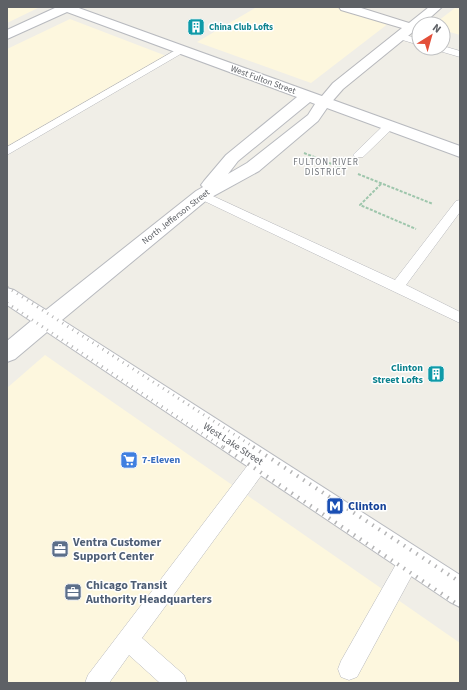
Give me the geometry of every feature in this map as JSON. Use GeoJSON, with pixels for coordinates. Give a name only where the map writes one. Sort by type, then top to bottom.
{"type":"FeatureCollection","features":[{"type":"Feature","properties":{"kind":"main road"},"geometry":{"type":"LineString","coordinates":[[7,35],[66,7]]}},
{"type":"Feature","properties":{"kind":"main road","name":"West Fulton Street"},"geometry":{"type":"LineString","coordinates":[[66,7],[460,152]]}},
{"type":"Feature","properties":{"kind":"main road"},"geometry":{"type":"LineString","coordinates":[[345,7],[410,27]]}},
{"type":"Feature","properties":{"kind":"main road","name":"North Jefferson Street"},"geometry":{"type":"LineString","coordinates":[[7,353],[202,195],[253,167],[313,118],[338,86],[436,7]]}},
{"type":"Feature","properties":{"kind":"main road"},"geometry":{"type":"LineString","coordinates":[[202,195],[232,158],[308,96]]}},
{"type":"Feature","properties":{"kind":"main road","name":"West Lake Street"},"geometry":{"type":"LineString","coordinates":[[7,295],[460,592]]}},
{"type":"Feature","properties":{"kind":"lane"},"geometry":{"type":"LineString","coordinates":[[399,36],[411,40]]}},
{"type":"Feature","properties":{"kind":"lane"},"geometry":{"type":"LineString","coordinates":[[8,150],[181,50]]}},
{"type":"Feature","properties":{"kind":"lane"},"geometry":{"type":"LineString","coordinates":[[358,155],[389,126]]}},
{"type":"Feature","properties":{"kind":"lane"},"geometry":{"type":"LineString","coordinates":[[202,195],[460,318]]}},
{"type":"Feature","properties":{"kind":"lane"},"geometry":{"type":"LineString","coordinates":[[397,287],[457,209]]}},
{"type":"Feature","properties":{"kind":"lane"},"geometry":{"type":"LineString","coordinates":[[96,683],[260,462]]}},
{"type":"Feature","properties":{"kind":"lane"},"geometry":{"type":"LineString","coordinates":[[349,668],[410,559]]}},
{"type":"Feature","properties":{"kind":"lane"},"geometry":{"type":"LineString","coordinates":[[128,640],[176,683]]}},
{"type":"Feature","properties":{"kind":"path"},"geometry":{"type":"LineString","coordinates":[[301,152],[345,169]]}},
{"type":"Feature","properties":{"kind":"path"},"geometry":{"type":"LineString","coordinates":[[352,172],[381,184],[457,209]]}},
{"type":"Feature","properties":{"kind":"path"},"geometry":{"type":"LineString","coordinates":[[381,184],[360,205],[435,238]]}},
{"type":"Feature","properties":{"kind":"shaded area"},"geometry":{"type":"Polygon","coordinates":[[[7,7],[40,7],[7,23],[7,7]]]}},
{"type":"Feature","properties":{"kind":"shaded area"},"geometry":{"type":"Polygon","coordinates":[[[257,7],[335,7],[389,23],[311,83],[197,42],[257,7]]]}},
{"type":"Feature","properties":{"kind":"shaded area"},"geometry":{"type":"Polygon","coordinates":[[[455,8],[460,9],[460,35],[451,32],[451,16],[444,16],[455,8]]]}},
{"type":"Feature","properties":{"kind":"shaded area"},"geometry":{"type":"Polygon","coordinates":[[[70,19],[169,57],[7,152],[7,49],[70,19]]]}},
{"type":"Feature","properties":{"kind":"shaded area"},"geometry":{"type":"Polygon","coordinates":[[[45,355],[460,643],[460,683],[7,683],[7,388],[45,355]]]}},
{"type":"Feature","properties":{"kind":"railway"},"geometry":{"type":"LineString","coordinates":[[7,287],[255,448]]}},
{"type":"Feature","properties":{"kind":"railway"},"geometry":{"type":"LineString","coordinates":[[7,303],[224,448]]}},
{"type":"Feature","properties":{"kind":"railway"},"geometry":{"type":"LineString","coordinates":[[223,447],[460,606]]}},
{"type":"Feature","properties":{"kind":"railway"},"geometry":{"type":"LineString","coordinates":[[253,447],[460,582]]}},
{"type":"Feature","properties":{"kind":"place","name":"China Club Lofts"},"geometry":{"type":"Point","coordinates":[196,27]}},
{"type":"Feature","properties":{"kind":"place","name":"Clinton Street Lofts"},"geometry":{"type":"Point","coordinates":[436,374]}},
{"type":"Feature","properties":{"kind":"place","name":"7-Eleven"},"geometry":{"type":"Point","coordinates":[129,460]}},
{"type":"Feature","properties":{"kind":"place","name":"Clinton"},"geometry":{"type":"Point","coordinates":[335,506]}},
{"type":"Feature","properties":{"kind":"place","name":"Ventra Customer Support Center"},"geometry":{"type":"Point","coordinates":[60,549]}},
{"type":"Feature","properties":{"kind":"place","name":"Chicago Transit Authority Headquarters"},"geometry":{"type":"Point","coordinates":[73,592]}},
{"type":"Feature","properties":{"kind":"district","name":"FULTON RIVER DISTRICT"},"geometry":{"type":"Point","coordinates":[326,168]}}]}
